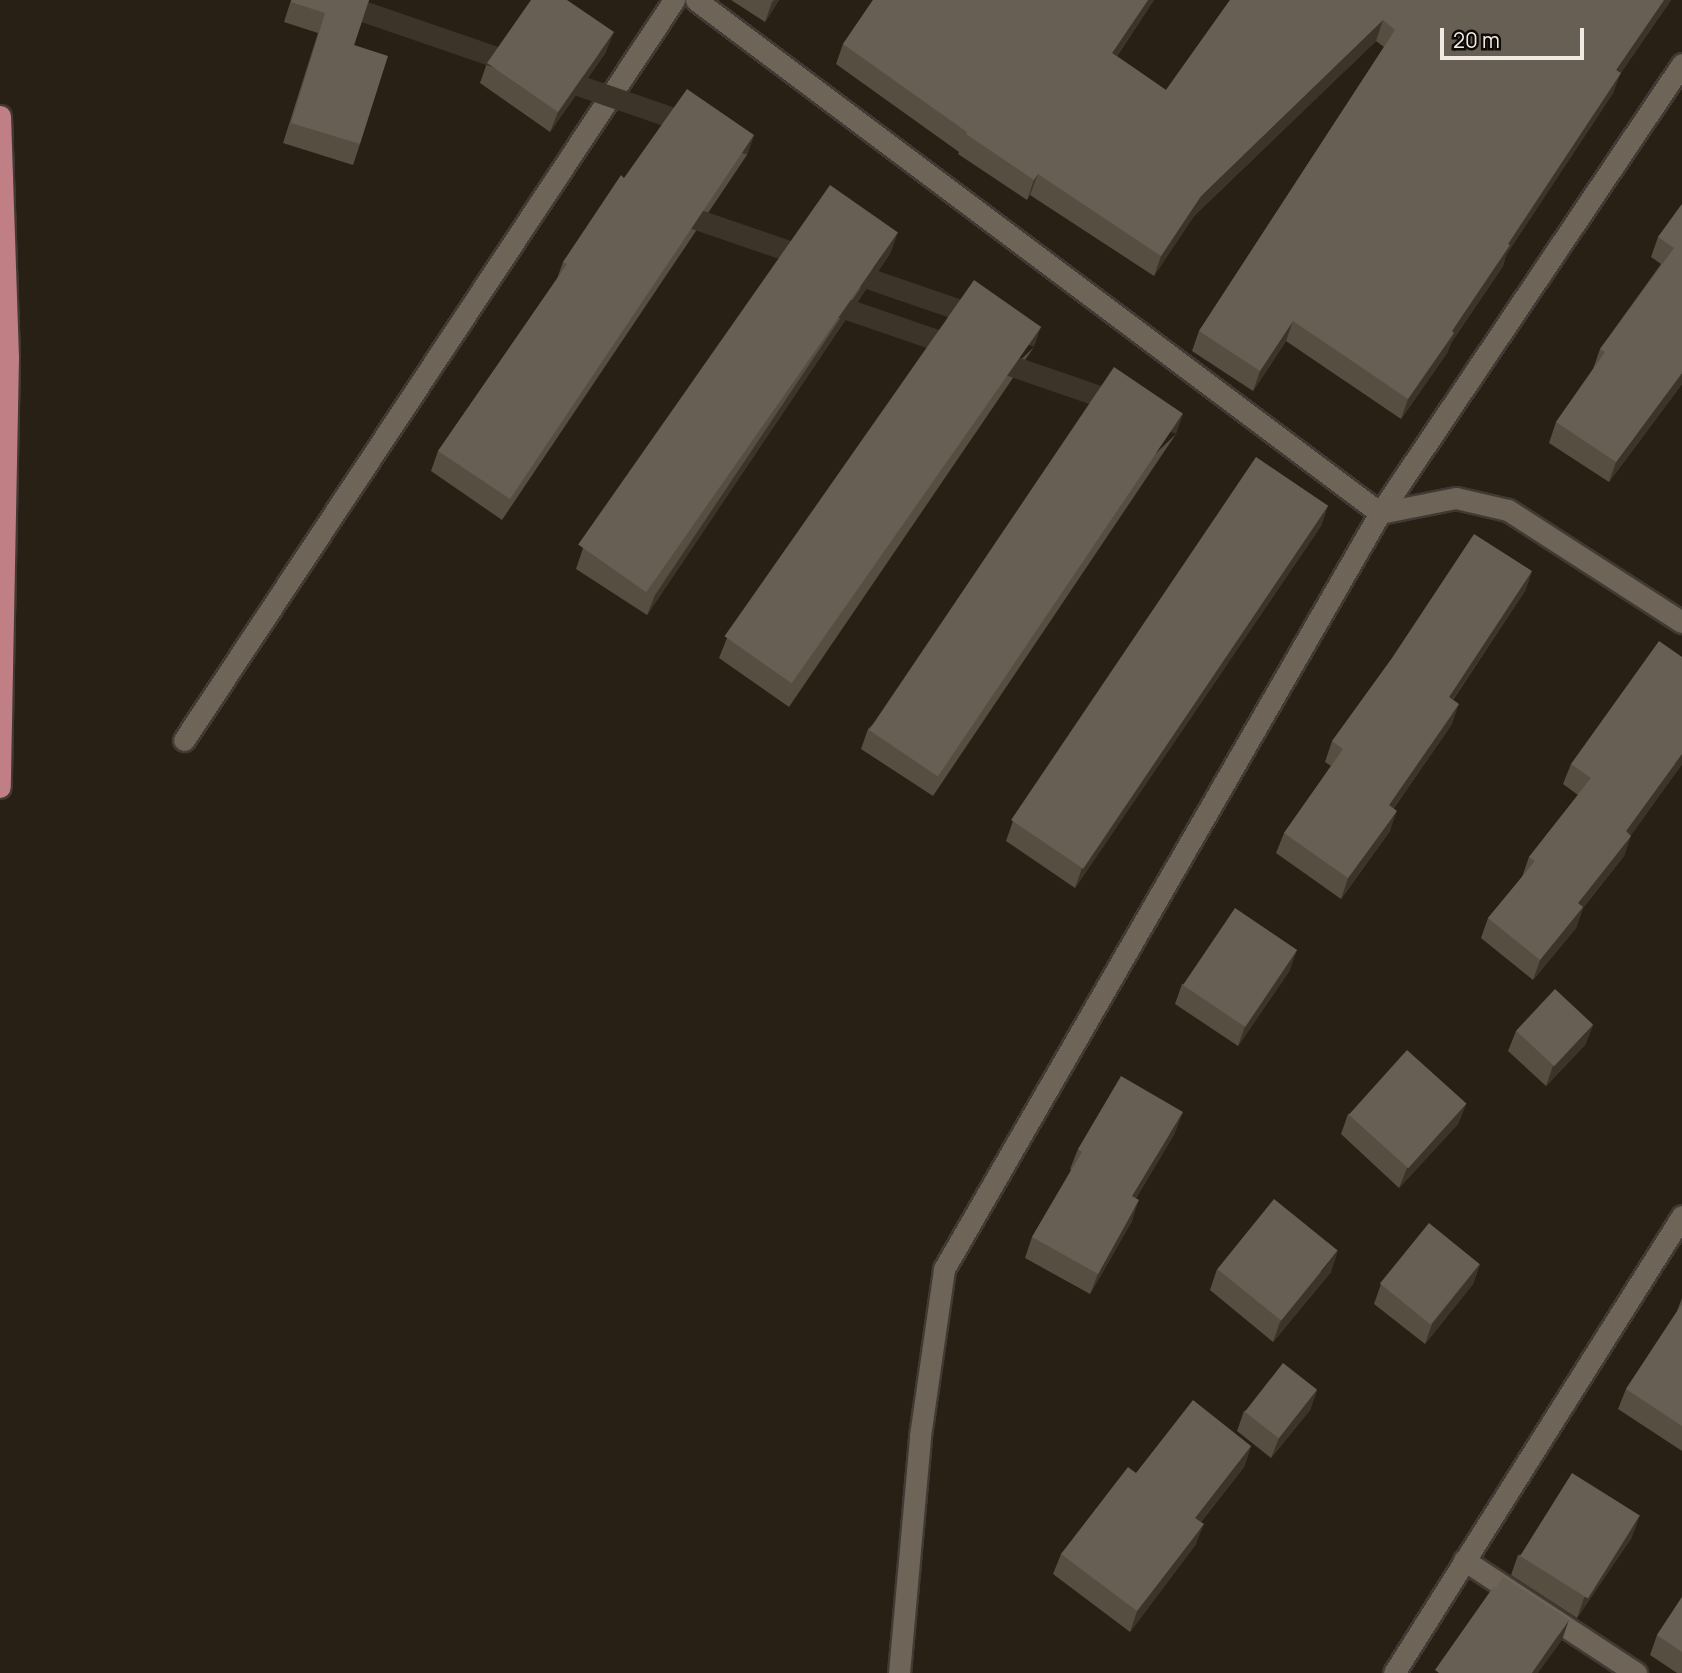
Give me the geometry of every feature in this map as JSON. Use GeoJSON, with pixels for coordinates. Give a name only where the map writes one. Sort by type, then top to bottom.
{"type":"FeatureCollection","features":[{"type":"Feature","properties":{"kind":"main road"},"geometry":{"type":"LineString","coordinates":[[0,116],[8,356],[0,787]]}},
{"type":"Feature","properties":{"kind":"street"},"geometry":{"type":"LineString","coordinates":[[184,740],[674,0]]}},
{"type":"Feature","properties":{"kind":"street"},"geometry":{"type":"LineString","coordinates":[[695,0],[1380,513],[1457,498],[1508,510],[1682,622]]}},
{"type":"Feature","properties":{"kind":"street"},"geometry":{"type":"LineString","coordinates":[[899,1673],[920,1436],[944,1269],[1380,513],[1682,64]]}},
{"type":"Feature","properties":{"kind":"street"},"geometry":{"type":"LineString","coordinates":[[1394,1673],[1682,1216]]}},
{"type":"Feature","properties":{"kind":"street"},"geometry":{"type":"LineString","coordinates":[[1464,1560],[1636,1673]]}},
{"type":"Feature","properties":{"kind":"building"},"geometry":{"type":"Polygon","coordinates":[[[369,0],[354,45],[388,56],[360,144],[291,123],[325,13],[291,2],[369,0]]]}},
{"type":"Feature","properties":{"kind":"building"},"geometry":{"type":"Polygon","coordinates":[[[531,0],[567,0],[614,32],[558,112],[487,63],[531,0]]]}},
{"type":"Feature","properties":{"kind":"building"},"geometry":{"type":"Polygon","coordinates":[[[873,0],[1148,0],[1112,53],[1166,90],[1230,0],[1664,0],[1616,70],[1621,73],[1452,331],[1454,333],[1408,399],[1293,321],[1260,371],[1199,331],[1395,30],[1383,20],[1201,196],[1161,256],[1038,174],[1034,180],[843,44],[873,0]]]}},
{"type":"Feature","properties":{"kind":"building"},"geometry":{"type":"Polygon","coordinates":[[[687,89],[754,135],[510,499],[438,451],[567,264],[563,262],[621,175],[624,178],[687,89]]]}},
{"type":"Feature","properties":{"kind":"building"},"geometry":{"type":"Polygon","coordinates":[[[830,185],[898,233],[646,592],[578,545],[830,185]]]}},
{"type":"Feature","properties":{"kind":"building"},"geometry":{"type":"Polygon","coordinates":[[[1682,204],[1682,373],[1616,462],[1556,422],[1605,352],[1600,349],[1674,248],[1658,237],[1682,204]]]}},
{"type":"Feature","properties":{"kind":"building"},"geometry":{"type":"Polygon","coordinates":[[[974,280],[1041,327],[792,683],[724,636],[974,280]]]}},
{"type":"Feature","properties":{"kind":"building"},"geometry":{"type":"Polygon","coordinates":[[[1114,367],[1183,413],[938,777],[869,730],[1114,367]]]}},
{"type":"Feature","properties":{"kind":"building"},"geometry":{"type":"Polygon","coordinates":[[[1256,457],[1328,506],[1083,869],[1011,820],[1256,457]]]}},
{"type":"Feature","properties":{"kind":"building"},"geometry":{"type":"Polygon","coordinates":[[[1474,534],[1532,571],[1449,697],[1459,704],[1389,805],[1397,811],[1348,878],[1284,833],[1343,749],[1332,741],[1392,658],[1474,534]]]}},
{"type":"Feature","properties":{"kind":"building"},"geometry":{"type":"Polygon","coordinates":[[[1659,641],[1682,657],[1682,754],[1626,831],[1631,836],[1578,903],[1583,907],[1540,960],[1488,918],[1535,861],[1529,857],[1591,778],[1571,764],[1659,641]]]}},
{"type":"Feature","properties":{"kind":"building"},"geometry":{"type":"Polygon","coordinates":[[[1235,908],[1297,950],[1245,1027],[1183,985],[1235,908]]]}},
{"type":"Feature","properties":{"kind":"building"},"geometry":{"type":"Polygon","coordinates":[[[1555,989],[1593,1024],[1554,1066],[1516,1031],[1555,989]]]}},
{"type":"Feature","properties":{"kind":"building"},"geometry":{"type":"Polygon","coordinates":[[[1407,1050],[1466,1104],[1408,1168],[1349,1115],[1407,1050]]]}},
{"type":"Feature","properties":{"kind":"building"},"geometry":{"type":"Polygon","coordinates":[[[1121,1076],[1183,1112],[1132,1196],[1139,1200],[1098,1274],[1032,1237],[1082,1152],[1078,1149],[1121,1076]]]}},
{"type":"Feature","properties":{"kind":"building"},"geometry":{"type":"Polygon","coordinates":[[[1274,1199],[1338,1251],[1281,1321],[1217,1269],[1274,1199]]]}},
{"type":"Feature","properties":{"kind":"building"},"geometry":{"type":"Polygon","coordinates":[[[1429,1223],[1480,1264],[1430,1325],[1380,1284],[1429,1223]]]}},
{"type":"Feature","properties":{"kind":"building"},"geometry":{"type":"Polygon","coordinates":[[[1682,1304],[1682,1426],[1626,1389],[1682,1304]]]}},
{"type":"Feature","properties":{"kind":"building"},"geometry":{"type":"Polygon","coordinates":[[[1283,1363],[1317,1389],[1279,1438],[1245,1412],[1283,1363]]]}},
{"type":"Feature","properties":{"kind":"building"},"geometry":{"type":"Polygon","coordinates":[[[1193,1400],[1251,1446],[1195,1518],[1204,1524],[1137,1611],[1061,1554],[1128,1467],[1136,1473],[1193,1400]]]}},
{"type":"Feature","properties":{"kind":"building"},"geometry":{"type":"Polygon","coordinates":[[[1572,1473],[1640,1515],[1588,1599],[1520,1556],[1572,1473]]]}},
{"type":"Feature","properties":{"kind":"building"},"geometry":{"type":"Polygon","coordinates":[[[1503,1577],[1569,1620],[1532,1673],[1439,1673],[1435,1670],[1503,1577]]]}},
{"type":"Feature","properties":{"kind":"building"},"geometry":{"type":"Polygon","coordinates":[[[1682,1597],[1682,1652],[1657,1635],[1682,1597]]]}}]}
